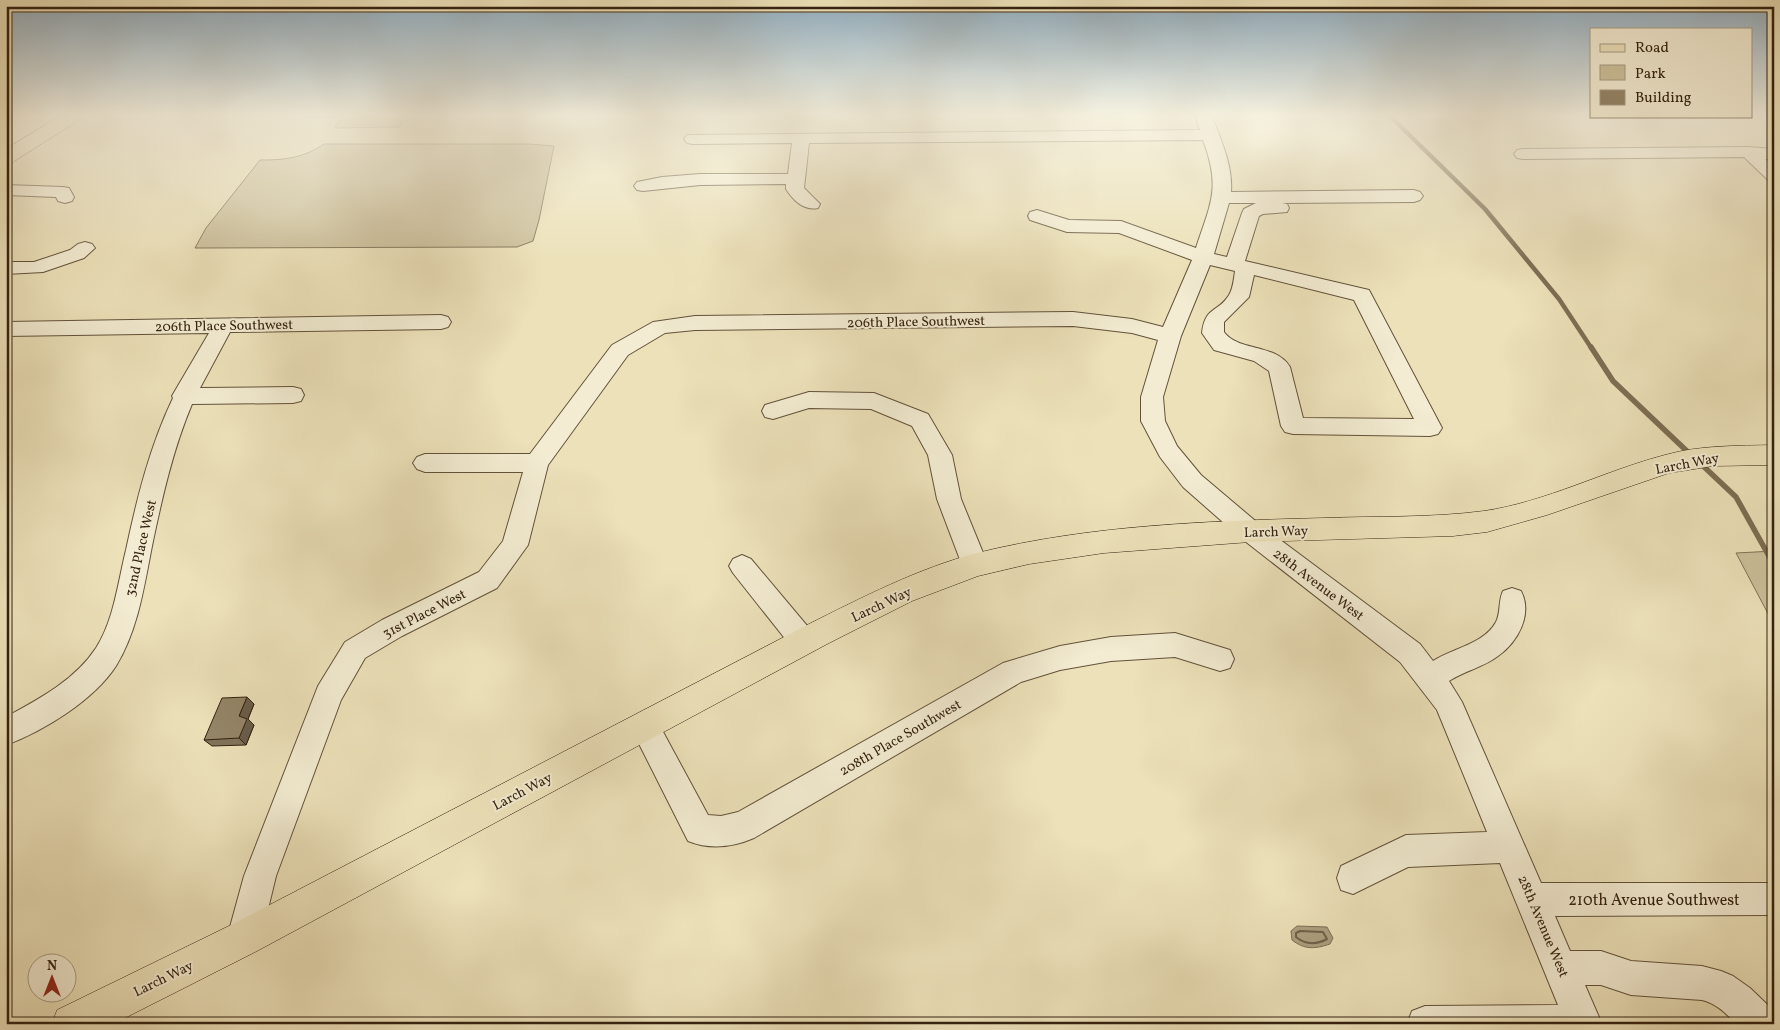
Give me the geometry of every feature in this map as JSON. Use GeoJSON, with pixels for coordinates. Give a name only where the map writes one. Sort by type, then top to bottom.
{"type":"FeatureCollection","features":[{"type":"Feature","properties":{"kind":"main road","name":"Larch Way"},"geometry":{"type":"LineString","coordinates":[[71,1024],[244,938],[902,592],[975,565],[1029,553],[1104,542],[1250,531],[1444,525],[1487,521],[1538,508],[1667,464],[1713,456],[1774,455]]}},
{"type":"Feature","properties":{"kind":"street"},"geometry":{"type":"LineString","coordinates":[[798,164],[796,189],[811,204]]}},
{"type":"Feature","properties":{"kind":"street","name":"28th Avenue West"},"geometry":{"type":"LineString","coordinates":[[1218,164],[1223,180],[1221,198],[1202,258],[1170,336],[1152,397],[1153,421],[1168,451],[1192,481],[1250,531],[1410,654],[1448,702],[1584,1023]]}},
{"type":"Feature","properties":{"kind":"street"},"geometry":{"type":"LineString","coordinates":[[1761,164],[1774,176]]}},
{"type":"Feature","properties":{"kind":"street"},"geometry":{"type":"LineString","coordinates":[[643,186],[688,181],[797,179]]}},
{"type":"Feature","properties":{"kind":"street"},"geometry":{"type":"LineString","coordinates":[[6,190],[64,192],[65,197]]}},
{"type":"Feature","properties":{"kind":"street"},"geometry":{"type":"LineString","coordinates":[[1221,198],[1414,196]]}},
{"type":"Feature","properties":{"kind":"street"},"geometry":{"type":"LineString","coordinates":[[1037,216],[1067,226],[1122,227],[1202,258],[1240,266],[1362,295],[1430,428],[1293,426],[1279,367],[1262,356],[1222,345],[1212,333],[1214,320],[1239,297],[1240,266],[1251,213],[1259,208],[1285,208],[1353,214]]}},
{"type":"Feature","properties":{"kind":"street"},"geometry":{"type":"LineString","coordinates":[[6,268],[36,268],[77,254],[85,248]]}},
{"type":"Feature","properties":{"kind":"street","name":"206th Place Southwest"},"geometry":{"type":"LineString","coordinates":[[660,327],[695,322],[1073,319],[1132,326],[1170,336]]}},
{"type":"Feature","properties":{"kind":"street","name":"206th Place Southwest"},"geometry":{"type":"LineString","coordinates":[[6,329],[441,322]]}},
{"type":"Feature","properties":{"kind":"street","name":"32nd Place West"},"geometry":{"type":"LineString","coordinates":[[6,732],[29,720],[72,690],[96,670],[111,647],[124,620],[161,457],[183,396],[195,372],[224,325]]}},
{"type":"Feature","properties":{"kind":"street","name":"31st Place West"},"geometry":{"type":"LineString","coordinates":[[244,938],[260,876],[328,695],[355,650],[392,628],[488,580],[515,545],[537,463],[620,350],[660,327]]}},
{"type":"Feature","properties":{"kind":"street"},"geometry":{"type":"LineString","coordinates":[[183,396],[293,395]]}},
{"type":"Feature","properties":{"kind":"street"},"geometry":{"type":"LineString","coordinates":[[773,411],[809,400],[874,401],[920,420],[940,455],[949,499],[975,565]]}},
{"type":"Feature","properties":{"kind":"street"},"geometry":{"type":"LineString","coordinates":[[425,463],[537,463]]}},
{"type":"Feature","properties":{"kind":"street"},"geometry":{"type":"LineString","coordinates":[[742,566],[804,642]]}},
{"type":"Feature","properties":{"kind":"street"},"geometry":{"type":"LineString","coordinates":[[1429,678],[1450,664],[1488,648],[1505,632],[1512,617],[1512,599]]}},
{"type":"Feature","properties":{"kind":"street","name":"208th Place Southwest"},"geometry":{"type":"LineString","coordinates":[[645,726],[699,830],[721,831],[743,827],[1013,672],[1060,658],[1111,649],[1174,645],[1220,658]]}},
{"type":"Feature","properties":{"kind":"street"},"geometry":{"type":"LineString","coordinates":[[1353,878],[1406,851],[1510,846]]}},
{"type":"Feature","properties":{"kind":"street","name":"210th Avenue Southwest"},"geometry":{"type":"LineString","coordinates":[[1533,900],[1774,898]]}},
{"type":"Feature","properties":{"kind":"street"},"geometry":{"type":"LineString","coordinates":[[1562,968],[1601,968],[1631,978],[1702,984],[1721,988],[1738,1000],[1762,1024]]}},
{"type":"Feature","properties":{"kind":"street"},"geometry":{"type":"LineString","coordinates":[[1425,1024],[1584,1023]]}},
{"type":"Feature","properties":{"kind":"green space"},"geometry":{"type":"Polygon","coordinates":[[[257,164],[550,164],[533,241],[517,247],[195,248],[206,228],[257,164]]]}},
{"type":"Feature","properties":{"kind":"green space"},"geometry":{"type":"Polygon","coordinates":[[[1774,551],[1774,625],[1736,553],[1774,551]]]}},
{"type":"Feature","properties":{"kind":"water"},"geometry":{"type":"Polygon","coordinates":[[[1297,926],[1327,927],[1333,938],[1330,944],[1320,947],[1310,948],[1301,946],[1292,940],[1291,931],[1297,926]]]}},
{"type":"Feature","properties":{"kind":"building"},"geometry":{"type":"Polygon","coordinates":[[[247,697],[239,716],[247,719],[239,738],[204,740],[222,698],[247,697]]]}},
{"type":"Feature","properties":{"kind":"waterway"},"geometry":{"type":"LineString","coordinates":[[1439,164],[1485,209],[1559,299],[1592,349]]}},
{"type":"Feature","properties":{"kind":"waterway"},"geometry":{"type":"LineString","coordinates":[[1591,347],[1613,381],[1691,455]]}},
{"type":"Feature","properties":{"kind":"waterway"},"geometry":{"type":"LineString","coordinates":[[1700,463],[1736,497],[1774,565]]}}]}
